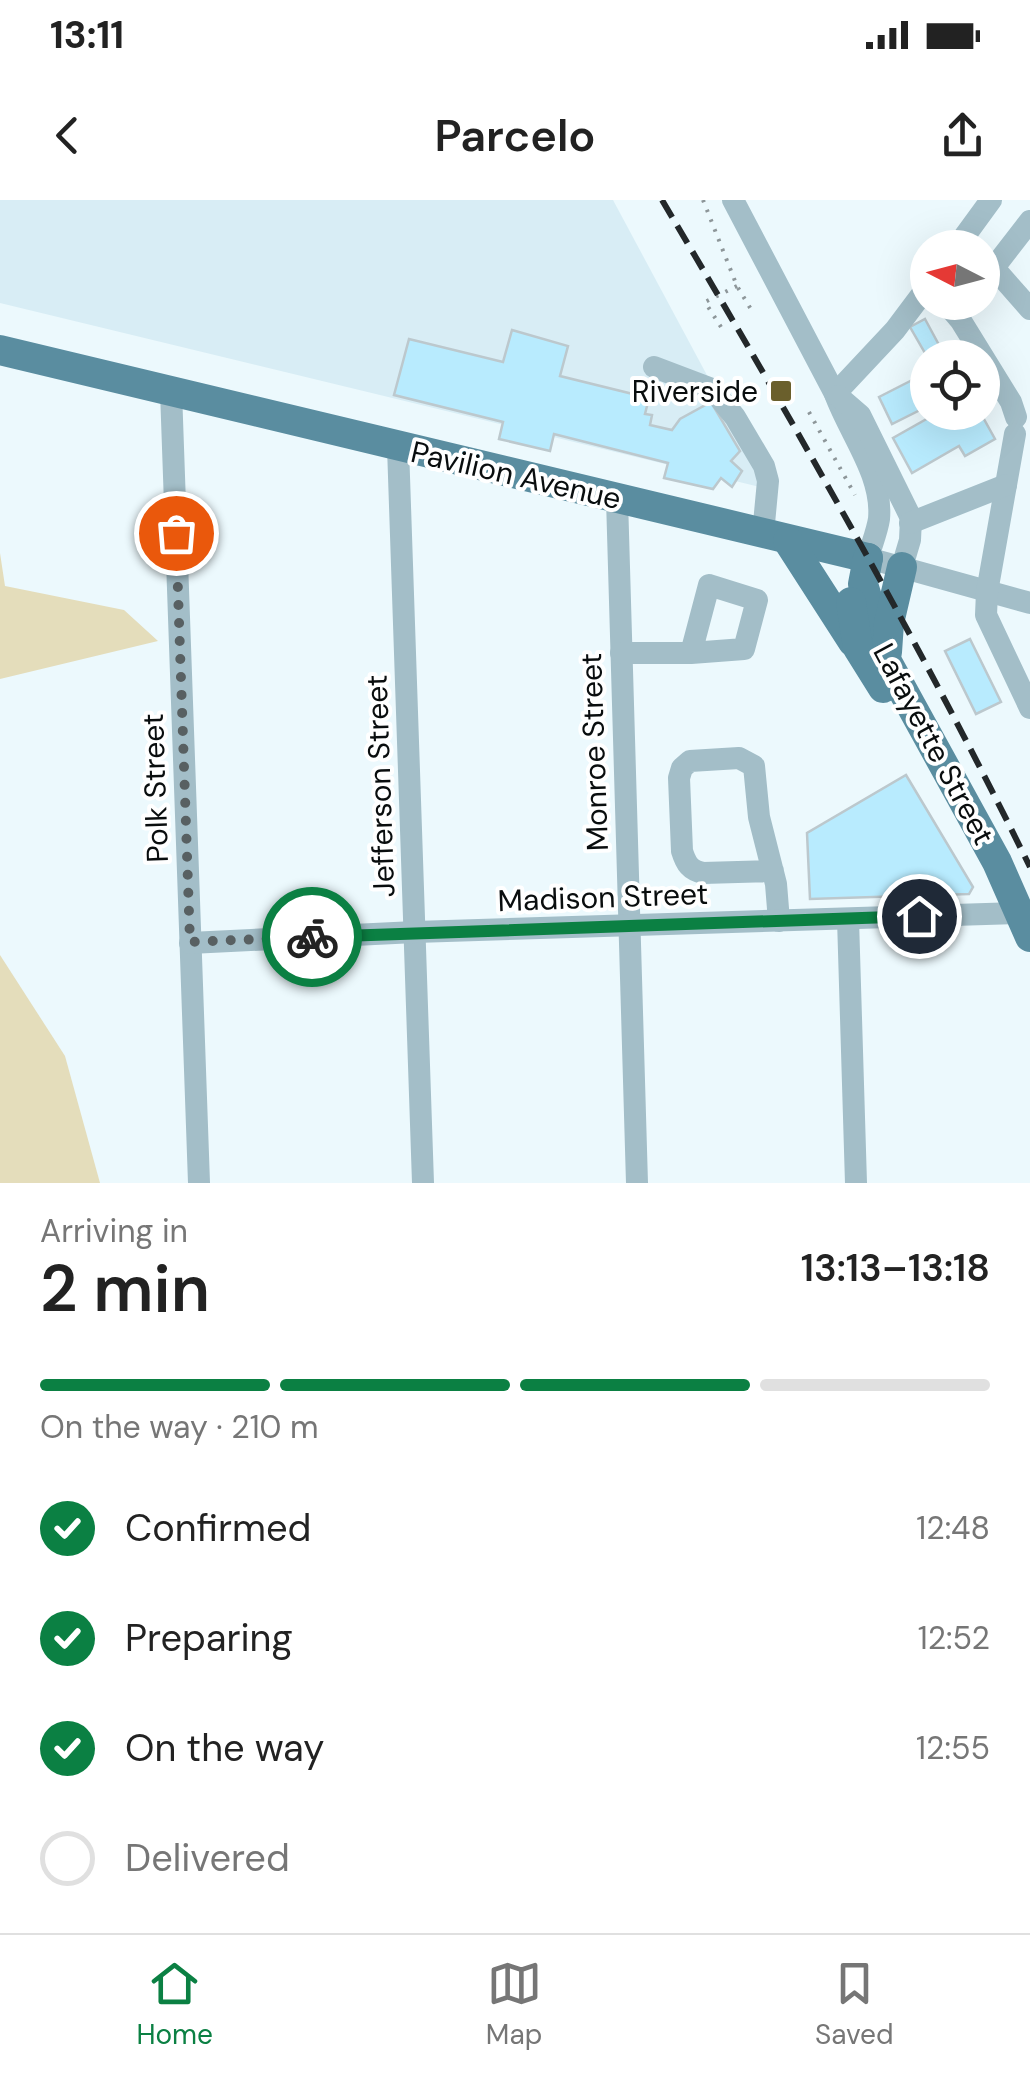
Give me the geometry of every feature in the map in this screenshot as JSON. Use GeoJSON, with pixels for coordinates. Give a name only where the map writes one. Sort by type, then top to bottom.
{"type":"FeatureCollection","features":[{"type":"Feature","properties":{"kind":"main road","name":"Pavilion Avenue"},"geometry":{"type":"LineString","coordinates":[[0,350],[868,558]]}},
{"type":"Feature","properties":{"kind":"main road"},"geometry":{"type":"LineString","coordinates":[[776,538],[840,626],[872,654],[889,623],[902,567]]}},
{"type":"Feature","properties":{"kind":"main road","name":"Lafayette Street"},"geometry":{"type":"LineString","coordinates":[[868,558],[863,587],[872,654],[996,862],[1024,925]]}},
{"type":"Feature","properties":{"kind":"street"},"geometry":{"type":"LineString","coordinates":[[733,200],[876,481],[878,520],[868,558]]}},
{"type":"Feature","properties":{"kind":"street"},"geometry":{"type":"LineString","coordinates":[[969,230],[991,200]]}},
{"type":"Feature","properties":{"kind":"street"},"geometry":{"type":"LineString","coordinates":[[1000,260],[1030,221]]}},
{"type":"Feature","properties":{"kind":"street"},"geometry":{"type":"LineString","coordinates":[[1000,285],[1030,309]]}},
{"type":"Feature","properties":{"kind":"street"},"geometry":{"type":"LineString","coordinates":[[835,394],[910,310]]}},
{"type":"Feature","properties":{"kind":"street"},"geometry":{"type":"LineString","coordinates":[[965,320],[1018,410],[986,615],[1028,701]]}},
{"type":"Feature","properties":{"kind":"street"},"geometry":{"type":"LineString","coordinates":[[654,368],[712,388],[735,417],[764,466],[776,538]]}},
{"type":"Feature","properties":{"kind":"street","name":"Polk Street"},"geometry":{"type":"LineString","coordinates":[[171,391],[199,1183]]}},
{"type":"Feature","properties":{"kind":"street"},"geometry":{"type":"LineString","coordinates":[[835,394],[860,415],[910,523],[910,540],[902,567]]}},
{"type":"Feature","properties":{"kind":"street","name":"Jefferson Street"},"geometry":{"type":"LineString","coordinates":[[398,447],[424,1183]]}},
{"type":"Feature","properties":{"kind":"street"},"geometry":{"type":"LineString","coordinates":[[910,523],[1006,484]]}},
{"type":"Feature","properties":{"kind":"street","name":"Monroe Street"},"geometry":{"type":"LineString","coordinates":[[617,499],[637,1183]]}},
{"type":"Feature","properties":{"kind":"street","name":"Pavilion Avenue"},"geometry":{"type":"LineString","coordinates":[[868,558],[1030,603]]}},
{"type":"Feature","properties":{"kind":"street"},"geometry":{"type":"LineString","coordinates":[[621,653],[691,652]]}},
{"type":"Feature","properties":{"kind":"street"},"geometry":{"type":"LineString","coordinates":[[773,871],[703,873],[692,870],[686,862],[682,851],[680,778],[682,768],[690,760],[738,758],[754,766],[761,827],[773,871],[779,921]]}},
{"type":"Feature","properties":{"kind":"street"},"geometry":{"type":"LineString","coordinates":[[848,919],[856,1183]]}},
{"type":"Feature","properties":{"kind":"street","name":"Madison Street"},"geometry":{"type":"LineString","coordinates":[[190,942],[848,919],[1024,925]]}},
{"type":"Feature","properties":{"kind":"path"},"geometry":{"type":"LineString","coordinates":[[704,200],[737,286],[752,311]]}},
{"type":"Feature","properties":{"kind":"path"},"geometry":{"type":"LineString","coordinates":[[721,327],[706,302],[737,286]]}},
{"type":"Feature","properties":{"kind":"path"},"geometry":{"type":"LineString","coordinates":[[809,412],[858,499]]}},
{"type":"Feature","properties":{"kind":"shaded area"},"geometry":{"type":"Polygon","coordinates":[[[0,200],[613,200],[768,489],[0,303],[0,200]]]}},
{"type":"Feature","properties":{"kind":"shaded area"},"geometry":{"type":"Polygon","coordinates":[[[0,553],[5,586],[124,610],[158,641],[0,679],[0,553]]]}},
{"type":"Feature","properties":{"kind":"shaded area"},"geometry":{"type":"Polygon","coordinates":[[[0,955],[65,1056],[100,1183],[0,1183],[0,955]]]}},
{"type":"Feature","properties":{"kind":"building"},"geometry":{"type":"Polygon","coordinates":[[[926,320],[936,340],[918,340],[910,327],[926,320]]]}},
{"type":"Feature","properties":{"kind":"building"},"geometry":{"type":"Polygon","coordinates":[[[512,330],[568,346],[560,376],[649,398],[645,414],[652,415],[650,425],[672,430],[680,419],[711,402],[740,451],[731,461],[742,471],[732,487],[721,478],[713,489],[664,478],[668,463],[554,434],[550,451],[499,439],[503,422],[394,395],[409,339],[503,362],[512,330]]]}},
{"type":"Feature","properties":{"kind":"building"},"geometry":{"type":"Polygon","coordinates":[[[910,381],[910,415],[892,424],[879,397],[910,381]]]}},
{"type":"Feature","properties":{"kind":"building"},"geometry":{"type":"Polygon","coordinates":[[[910,428],[990,430],[995,439],[965,456],[959,446],[912,473],[893,438],[910,428]]]}},
{"type":"Feature","properties":{"kind":"building"},"geometry":{"type":"Polygon","coordinates":[[[970,639],[1001,702],[976,714],[945,651],[970,639]]]}},
{"type":"Feature","properties":{"kind":"building"},"geometry":{"type":"Polygon","coordinates":[[[906,775],[973,887],[969,894],[810,899],[807,833],[906,775]]]}},
{"type":"Feature","properties":{"kind":"railway"},"geometry":{"type":"LineString","coordinates":[[662,200],[852,530],[1030,867]]}},
{"type":"Feature","properties":{"kind":"way so far"},"geometry":{"type":"LineString","coordinates":[[176,533],[190,942],[312,937]]}},
{"type":"Feature","properties":{"kind":"place","name":"Riverside"},"geometry":{"type":"Point","coordinates":[781,391]}},
{"type":"Feature","properties":{"kind":"route"},"geometry":{"type":"LineString","coordinates":[[312,937],[919,916]]}}]}
